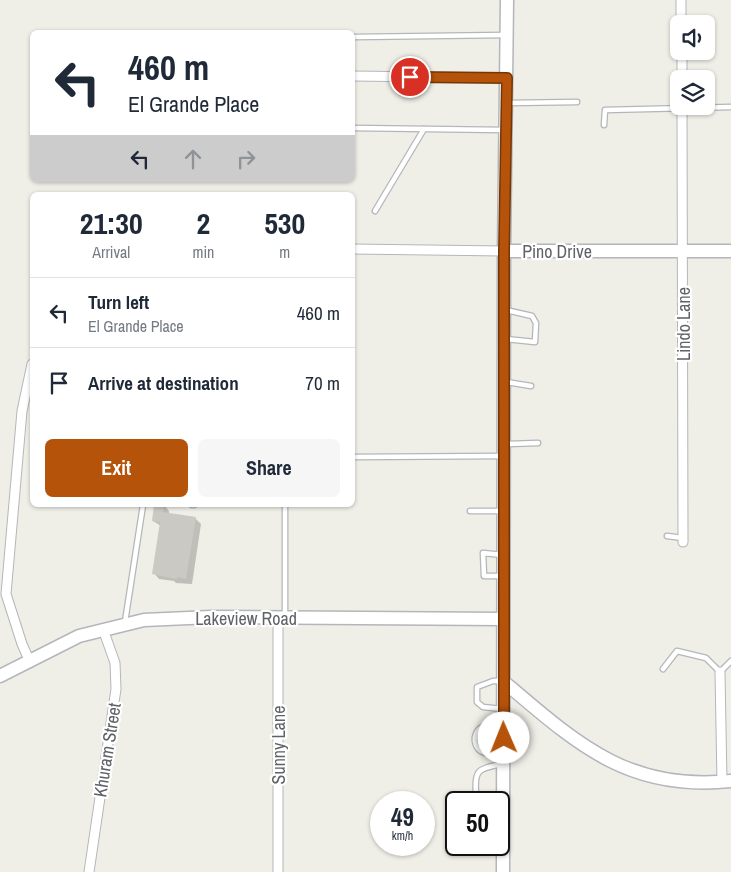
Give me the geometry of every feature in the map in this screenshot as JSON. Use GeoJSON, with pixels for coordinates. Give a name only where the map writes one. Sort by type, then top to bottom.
{"type":"FeatureCollection","features":[{"type":"Feature","properties":{"kind":"street"},"geometry":{"type":"LineString","coordinates":[[504,791],[504,251],[507,0]]}},
{"type":"Feature","properties":{"kind":"street"},"geometry":{"type":"LineString","coordinates":[[681,0],[681,15]]}},
{"type":"Feature","properties":{"kind":"street"},"geometry":{"type":"LineString","coordinates":[[355,76],[507,78]]}},
{"type":"Feature","properties":{"kind":"street","name":"Lindo Lane"},"geometry":{"type":"LineString","coordinates":[[682,115],[683,540]]}},
{"type":"Feature","properties":{"kind":"street","name":"Pino Drive"},"geometry":{"type":"LineString","coordinates":[[355,249],[731,251]]}},
{"type":"Feature","properties":{"kind":"street"},"geometry":{"type":"LineString","coordinates":[[30,373],[22,411],[3,594],[30,662]]}},
{"type":"Feature","properties":{"kind":"street","name":"Lakeview Road"},"geometry":{"type":"LineString","coordinates":[[0,676],[79,636],[125,624],[165,618],[503,619]]}},
{"type":"Feature","properties":{"kind":"street","name":"Sunny Lane"},"geometry":{"type":"LineString","coordinates":[[278,872],[282,618]]}},
{"type":"Feature","properties":{"kind":"street","name":"Khuram Street"},"geometry":{"type":"LineString","coordinates":[[89,872],[116,689],[114,663],[103,630]]}},
{"type":"Feature","properties":{"kind":"street"},"geometry":{"type":"LineString","coordinates":[[503,681],[583,746],[621,766],[641,774],[677,781],[726,782],[720,672]]}},
{"type":"Feature","properties":{"kind":"street"},"geometry":{"type":"LineString","coordinates":[[502,856],[503,872]]}},
{"type":"Feature","properties":{"kind":"lane"},"geometry":{"type":"LineString","coordinates":[[355,37],[507,35]]}},
{"type":"Feature","properties":{"kind":"lane"},"geometry":{"type":"LineString","coordinates":[[506,103],[577,102]]}},
{"type":"Feature","properties":{"kind":"lane"},"geometry":{"type":"LineString","coordinates":[[604,125],[605,110],[670,107]]}},
{"type":"Feature","properties":{"kind":"lane"},"geometry":{"type":"LineString","coordinates":[[715,108],[731,108]]}},
{"type":"Feature","properties":{"kind":"lane"},"geometry":{"type":"LineString","coordinates":[[355,128],[506,130]]}},
{"type":"Feature","properties":{"kind":"lane"},"geometry":{"type":"LineString","coordinates":[[375,210],[424,129]]}},
{"type":"Feature","properties":{"kind":"lane"},"geometry":{"type":"LineString","coordinates":[[504,310],[532,316],[536,323],[535,342],[504,339]]}},
{"type":"Feature","properties":{"kind":"lane"},"geometry":{"type":"LineString","coordinates":[[504,382],[531,386]]}},
{"type":"Feature","properties":{"kind":"lane"},"geometry":{"type":"LineString","coordinates":[[355,457],[504,450],[538,443]]}},
{"type":"Feature","properties":{"kind":"lane"},"geometry":{"type":"LineString","coordinates":[[125,624],[143,507]]}},
{"type":"Feature","properties":{"kind":"lane"},"geometry":{"type":"LineString","coordinates":[[282,618],[285,507]]}},
{"type":"Feature","properties":{"kind":"lane"},"geometry":{"type":"LineString","coordinates":[[470,511],[504,511]]}},
{"type":"Feature","properties":{"kind":"lane"},"geometry":{"type":"LineString","coordinates":[[667,536],[683,540]]}},
{"type":"Feature","properties":{"kind":"lane"},"geometry":{"type":"LineString","coordinates":[[504,555],[483,553],[484,576],[504,576]]}},
{"type":"Feature","properties":{"kind":"lane"},"geometry":{"type":"LineString","coordinates":[[663,668],[677,650],[706,658],[720,672],[731,661]]}},
{"type":"Feature","properties":{"kind":"lane"},"geometry":{"type":"LineString","coordinates":[[503,681],[493,681],[477,687],[476,702],[483,707],[503,709]]}},
{"type":"Feature","properties":{"kind":"lane"},"geometry":{"type":"LineString","coordinates":[[504,724],[481,728],[476,733],[475,741],[478,748],[485,753],[504,758]]}},
{"type":"Feature","properties":{"kind":"lane"},"geometry":{"type":"LineString","coordinates":[[476,791],[475,780],[477,773],[481,769],[504,758]]}},
{"type":"Feature","properties":{"kind":"building"},"geometry":{"type":"Polygon","coordinates":[[[154,507],[164,507],[163,512],[196,517],[186,579],[152,574],[160,522],[152,521],[154,507]]]}},
{"type":"Feature","properties":{"kind":"route"},"geometry":{"type":"LineString","coordinates":[[410,77],[507,78],[504,251],[504,738]]}}]}
